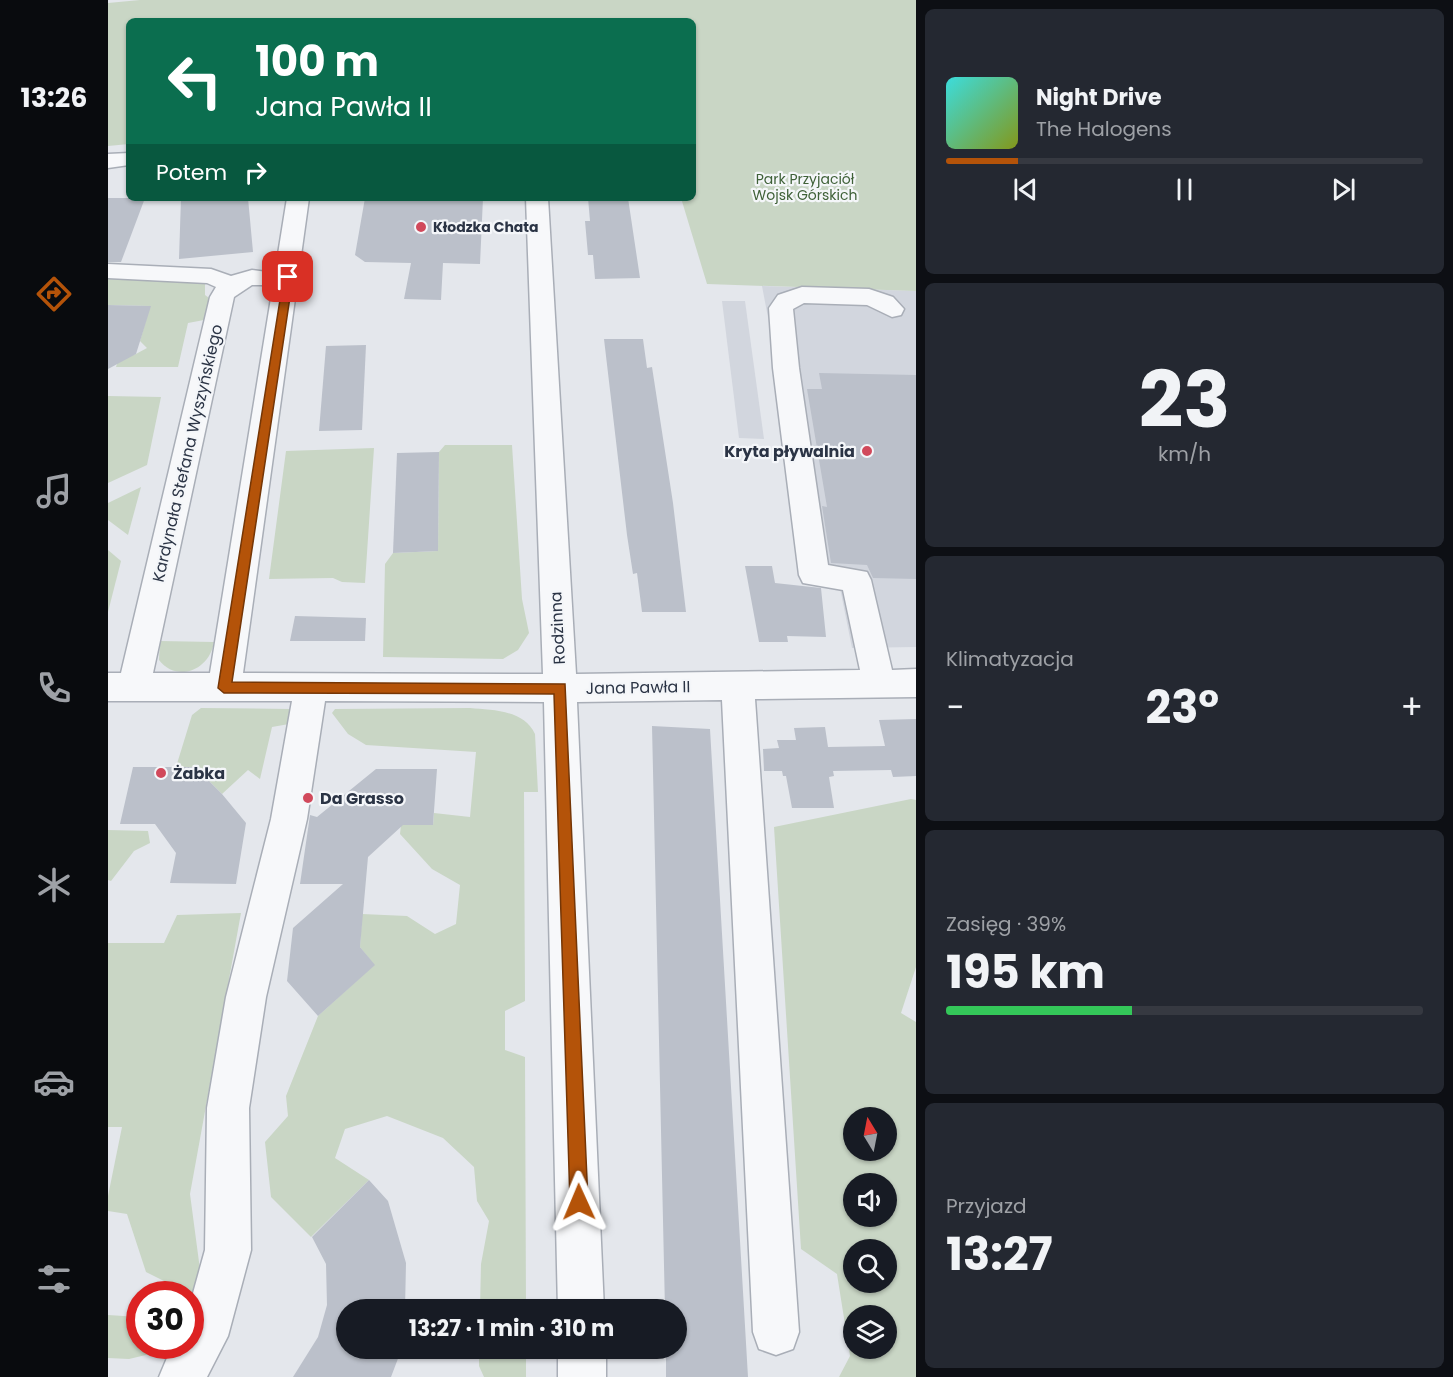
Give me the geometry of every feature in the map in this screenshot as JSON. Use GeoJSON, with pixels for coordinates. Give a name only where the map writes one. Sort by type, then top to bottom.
{"type":"FeatureCollection","features":[{"type":"Feature","properties":{"kind":"street"},"geometry":{"type":"LineString","coordinates":[[108,161],[126,159]]}},
{"type":"Feature","properties":{"kind":"street"},"geometry":{"type":"LineString","coordinates":[[224,688],[285,297],[298,201]]}},
{"type":"Feature","properties":{"kind":"street","name":"Rodzinna"},"geometry":{"type":"LineString","coordinates":[[537,201],[560,688],[578,1159],[581,1299]]}},
{"type":"Feature","properties":{"kind":"street"},"geometry":{"type":"LineString","coordinates":[[108,272],[211,276],[232,285],[252,278],[272,280],[284,290],[285,297]]}},
{"type":"Feature","properties":{"kind":"street","name":"Kardynała Stefana Wyszyńskiego"},"geometry":{"type":"LineString","coordinates":[[121,687],[222,297],[232,285]]}},
{"type":"Feature","properties":{"kind":"street"},"geometry":{"type":"LineString","coordinates":[[879,684],[856,580],[814,575],[786,368],[781,308],[787,300],[802,295],[869,297],[884,302],[892,309]]}},
{"type":"Feature","properties":{"kind":"street","name":"Jana Pawła II"},"geometry":{"type":"LineString","coordinates":[[121,687],[560,688],[916,683]]}},
{"type":"Feature","properties":{"kind":"street"},"geometry":{"type":"LineString","coordinates":[[738,686],[776,1332]]}},
{"type":"Feature","properties":{"kind":"street"},"geometry":{"type":"LineString","coordinates":[[183,1377],[183,1372],[205,1336],[228,1250],[228,1108],[246,997],[289,819],[311,688]]}},
{"type":"Feature","properties":{"kind":"street"},"geometry":{"type":"LineString","coordinates":[[582,1359],[582,1377]]}},
{"type":"Feature","properties":{"kind":"shaded area"},"geometry":{"type":"Polygon","coordinates":[[[762,286],[916,291],[916,647],[852,648],[839,583],[818,580],[762,286]]]}},
{"type":"Feature","properties":{"kind":"shaded area"},"geometry":{"type":"Polygon","coordinates":[[[722,301],[745,301],[764,439],[739,438],[722,301]]]}},
{"type":"Feature","properties":{"kind":"green space","name":"Park Przyjaciół Wojsk Górskich"},"geometry":{"type":"Polygon","coordinates":[[[140,0],[916,0],[916,291],[707,284],[682,201],[696,201],[696,18],[126,18],[126,144],[108,146],[108,3],[140,0]]]}},
{"type":"Feature","properties":{"kind":"green space"},"geometry":{"type":"Polygon","coordinates":[[[108,277],[205,282],[205,295],[209,298],[204,320],[188,323],[178,367],[116,367],[121,351],[134,355],[147,348],[140,341],[150,306],[108,305],[108,277]]]}},
{"type":"Feature","properties":{"kind":"green space"},"geometry":{"type":"Polygon","coordinates":[[[108,396],[161,397],[147,465],[108,483],[108,396]]]}},
{"type":"Feature","properties":{"kind":"green space"},"geometry":{"type":"Polygon","coordinates":[[[445,445],[512,445],[522,599],[529,633],[518,650],[503,659],[383,657],[385,564],[393,553],[438,551],[439,452],[445,445]]]}},
{"type":"Feature","properties":{"kind":"green space"},"geometry":{"type":"Polygon","coordinates":[[[374,448],[365,583],[342,582],[333,578],[269,579],[286,451],[374,448]]]}},
{"type":"Feature","properties":{"kind":"green space"},"geometry":{"type":"Polygon","coordinates":[[[141,487],[128,535],[108,520],[108,503],[141,487]]]}},
{"type":"Feature","properties":{"kind":"green space"},"geometry":{"type":"Polygon","coordinates":[[[108,550],[121,561],[108,612],[108,550]]]}},
{"type":"Feature","properties":{"kind":"green space"},"geometry":{"type":"Polygon","coordinates":[[[160,641],[214,642],[211,652],[200,666],[184,672],[175,671],[159,660],[160,641]]]}},
{"type":"Feature","properties":{"kind":"green space"},"geometry":{"type":"Polygon","coordinates":[[[201,708],[290,709],[289,724],[272,727],[260,779],[248,770],[222,794],[195,767],[176,767],[192,715],[201,708]]]}},
{"type":"Feature","properties":{"kind":"green space"},"geometry":{"type":"Polygon","coordinates":[[[470,708],[498,711],[523,720],[535,734],[538,792],[524,792],[525,1001],[505,1011],[505,1050],[525,1057],[526,1299],[480,1299],[481,1264],[489,1221],[477,1201],[474,1167],[443,1138],[387,1116],[345,1129],[335,1158],[369,1180],[311,1237],[271,1197],[265,1142],[288,1116],[286,1096],[318,1016],[374,965],[360,947],[362,914],[407,916],[435,934],[456,924],[460,885],[432,869],[400,834],[401,825],[433,825],[434,813],[470,817],[476,752],[366,745],[348,734],[332,713],[335,709],[470,708]]]}},
{"type":"Feature","properties":{"kind":"green space"},"geometry":{"type":"Polygon","coordinates":[[[911,799],[916,800],[916,967],[901,1013],[916,1022],[916,1377],[839,1377],[848,1359],[897,1359],[897,1305],[843,1305],[843,1312],[837,1274],[801,1249],[774,827],[911,799]]]}},
{"type":"Feature","properties":{"kind":"green space"},"geometry":{"type":"Polygon","coordinates":[[[108,830],[148,831],[150,843],[134,851],[111,881],[108,880],[108,830]]]}},
{"type":"Feature","properties":{"kind":"green space"},"geometry":{"type":"Polygon","coordinates":[[[241,913],[190,1194],[201,1277],[199,1281],[164,1281],[146,1272],[127,1214],[108,1211],[108,1196],[122,1127],[108,1127],[108,943],[164,943],[177,915],[241,913]]]}},
{"type":"Feature","properties":{"kind":"green space"},"geometry":{"type":"Polygon","coordinates":[[[108,1315],[126,1316],[126,1359],[108,1358],[108,1315]]]}},
{"type":"Feature","properties":{"kind":"green space"},"geometry":{"type":"Polygon","coordinates":[[[479,1359],[526,1359],[526,1377],[484,1377],[479,1366],[479,1359]]]}},
{"type":"Feature","properties":{"kind":"building"},"geometry":{"type":"Polygon","coordinates":[[[108,198],[144,201],[121,262],[108,262],[108,198]]]}},
{"type":"Feature","properties":{"kind":"building"},"geometry":{"type":"Polygon","coordinates":[[[181,201],[248,201],[253,252],[179,259],[181,201]]]}},
{"type":"Feature","properties":{"kind":"building","name":"Kłodzka Chata"},"geometry":{"type":"Polygon","coordinates":[[[364,201],[483,201],[480,264],[443,263],[441,300],[404,299],[411,263],[365,262],[355,255],[364,201]]]}},
{"type":"Feature","properties":{"kind":"building"},"geometry":{"type":"Polygon","coordinates":[[[588,201],[628,201],[640,278],[595,279],[593,255],[588,255],[585,221],[590,221],[588,201]]]}},
{"type":"Feature","properties":{"kind":"building"},"geometry":{"type":"Polygon","coordinates":[[[108,305],[151,306],[136,354],[108,369],[108,305]]]}},
{"type":"Feature","properties":{"kind":"building"},"geometry":{"type":"Polygon","coordinates":[[[604,339],[643,339],[647,368],[652,367],[673,503],[686,612],[642,612],[637,573],[633,574],[627,535],[604,339]]]}},
{"type":"Feature","properties":{"kind":"building"},"geometry":{"type":"Polygon","coordinates":[[[366,345],[362,430],[319,431],[326,346],[366,345]]]}},
{"type":"Feature","properties":{"kind":"building","name":"Kryta pływalnia"},"geometry":{"type":"Polygon","coordinates":[[[819,373],[916,375],[916,579],[873,578],[867,565],[831,563],[822,506],[827,507],[807,389],[822,389],[819,373]]]}},
{"type":"Feature","properties":{"kind":"building"},"geometry":{"type":"Polygon","coordinates":[[[439,452],[438,551],[393,553],[397,453],[439,452]]]}},
{"type":"Feature","properties":{"kind":"building"},"geometry":{"type":"Polygon","coordinates":[[[745,566],[772,566],[775,583],[821,588],[826,637],[787,636],[788,642],[759,642],[745,566]]]}},
{"type":"Feature","properties":{"kind":"building"},"geometry":{"type":"Polygon","coordinates":[[[295,616],[366,618],[365,641],[290,641],[295,616]]]}},
{"type":"Feature","properties":{"kind":"building"},"geometry":{"type":"Polygon","coordinates":[[[916,719],[916,776],[893,777],[891,770],[833,771],[834,776],[829,777],[834,808],[792,808],[786,776],[783,776],[782,771],[764,771],[763,749],[779,748],[777,740],[796,740],[794,728],[825,727],[828,747],[885,746],[879,720],[916,719]]]}},
{"type":"Feature","properties":{"kind":"building"},"geometry":{"type":"Polygon","coordinates":[[[652,726],[710,729],[748,1377],[666,1377],[666,1359],[687,1359],[687,1299],[665,1299],[652,726]]]}},
{"type":"Feature","properties":{"kind":"building"},"geometry":{"type":"Polygon","coordinates":[[[133,767],[195,767],[222,794],[246,823],[236,884],[170,883],[176,853],[155,824],[120,824],[133,767]]]}},
{"type":"Feature","properties":{"kind":"building"},"geometry":{"type":"Polygon","coordinates":[[[376,769],[437,769],[433,825],[403,825],[368,857],[360,947],[375,965],[318,1016],[287,981],[293,928],[343,884],[300,884],[310,815],[317,817],[376,769]]]}},
{"type":"Feature","properties":{"kind":"building"},"geometry":{"type":"Polygon","coordinates":[[[369,1180],[388,1201],[406,1263],[405,1299],[336,1299],[336,1359],[398,1359],[391,1377],[293,1377],[318,1337],[327,1305],[326,1264],[312,1237],[369,1180]]]}},
{"type":"Feature","properties":{"kind":"place","name":"Kłodzka Chata"},"geometry":{"type":"Point","coordinates":[421,227]}},
{"type":"Feature","properties":{"kind":"place","name":"Kryta pływalnia"},"geometry":{"type":"Point","coordinates":[867,451]}},
{"type":"Feature","properties":{"kind":"place","name":"Żabka"},"geometry":{"type":"Point","coordinates":[161,773]}},
{"type":"Feature","properties":{"kind":"place","name":"Da Grasso"},"geometry":{"type":"Point","coordinates":[308,798]}},
{"type":"Feature","properties":{"kind":"route"},"geometry":{"type":"LineString","coordinates":[[288,277],[224,688],[560,688],[579,1202]]}}]}
